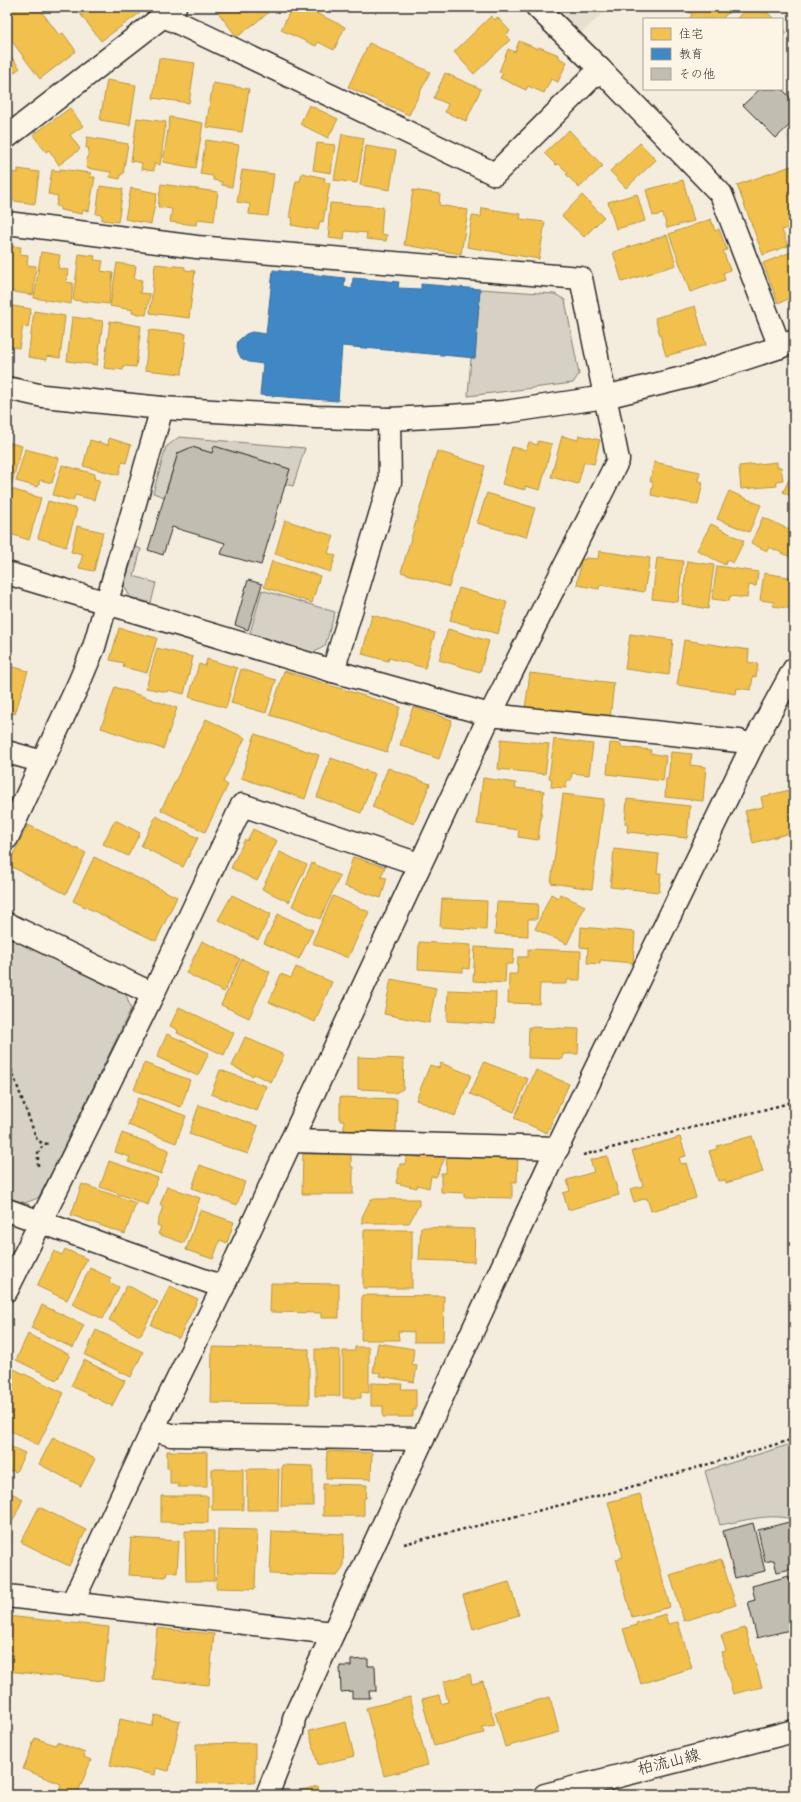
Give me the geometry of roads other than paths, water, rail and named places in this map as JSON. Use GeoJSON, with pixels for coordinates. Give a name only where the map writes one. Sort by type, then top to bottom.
{"type":"FeatureCollection","features":[{"type":"Feature","properties":{"kind":"street"},"geometry":{"type":"LineString","coordinates":[[7,388],[43,396],[162,408],[316,417],[389,419],[506,412],[605,397],[691,376],[787,344],[721,194],[600,69],[537,7]]}},
{"type":"Feature","properties":{"kind":"street"},"geometry":{"type":"LineString","coordinates":[[7,137],[170,11],[496,174],[600,69]]}},
{"type":"Feature","properties":{"kind":"street"},"geometry":{"type":"LineString","coordinates":[[7,223],[197,247],[581,278],[618,460],[490,715],[223,1287],[153,1428],[72,1603]]}},
{"type":"Feature","properties":{"kind":"street"},"geometry":{"type":"LineString","coordinates":[[7,838],[79,683],[94,647],[108,603],[162,408]]}},
{"type":"Feature","properties":{"kind":"street"},"geometry":{"type":"LineString","coordinates":[[333,671],[390,482],[389,419]]}},
{"type":"Feature","properties":{"kind":"street"},"geometry":{"type":"LineString","coordinates":[[7,573],[333,671],[490,715],[739,741],[752,746]]}},
{"type":"Feature","properties":{"kind":"street"},"geometry":{"type":"LineString","coordinates":[[267,1795],[292,1732],[294,1718],[554,1156],[752,746],[794,669]]}},
{"type":"Feature","properties":{"kind":"street"},"geometry":{"type":"LineString","coordinates":[[7,752],[43,762]]}},
{"type":"Feature","properties":{"kind":"street"},"geometry":{"type":"LineString","coordinates":[[7,1290],[39,1222],[153,994],[242,805],[420,864]]}},
{"type":"Feature","properties":{"kind":"street"},"geometry":{"type":"LineString","coordinates":[[7,924],[153,994]]}},
{"type":"Feature","properties":{"kind":"street"},"geometry":{"type":"LineString","coordinates":[[291,1141],[554,1156]]}},
{"type":"Feature","properties":{"kind":"street"},"geometry":{"type":"LineString","coordinates":[[7,1210],[223,1287]]}},
{"type":"Feature","properties":{"kind":"street"},"geometry":{"type":"LineString","coordinates":[[153,1428],[171,1435],[423,1439]]}},
{"type":"Feature","properties":{"kind":"street"},"geometry":{"type":"LineString","coordinates":[[7,1596],[333,1633]]}},
{"type":"Feature","properties":{"kind":"street","name":"柏流山線"},"geometry":{"type":"LineString","coordinates":[[545,1795],[794,1731]]}}]}
